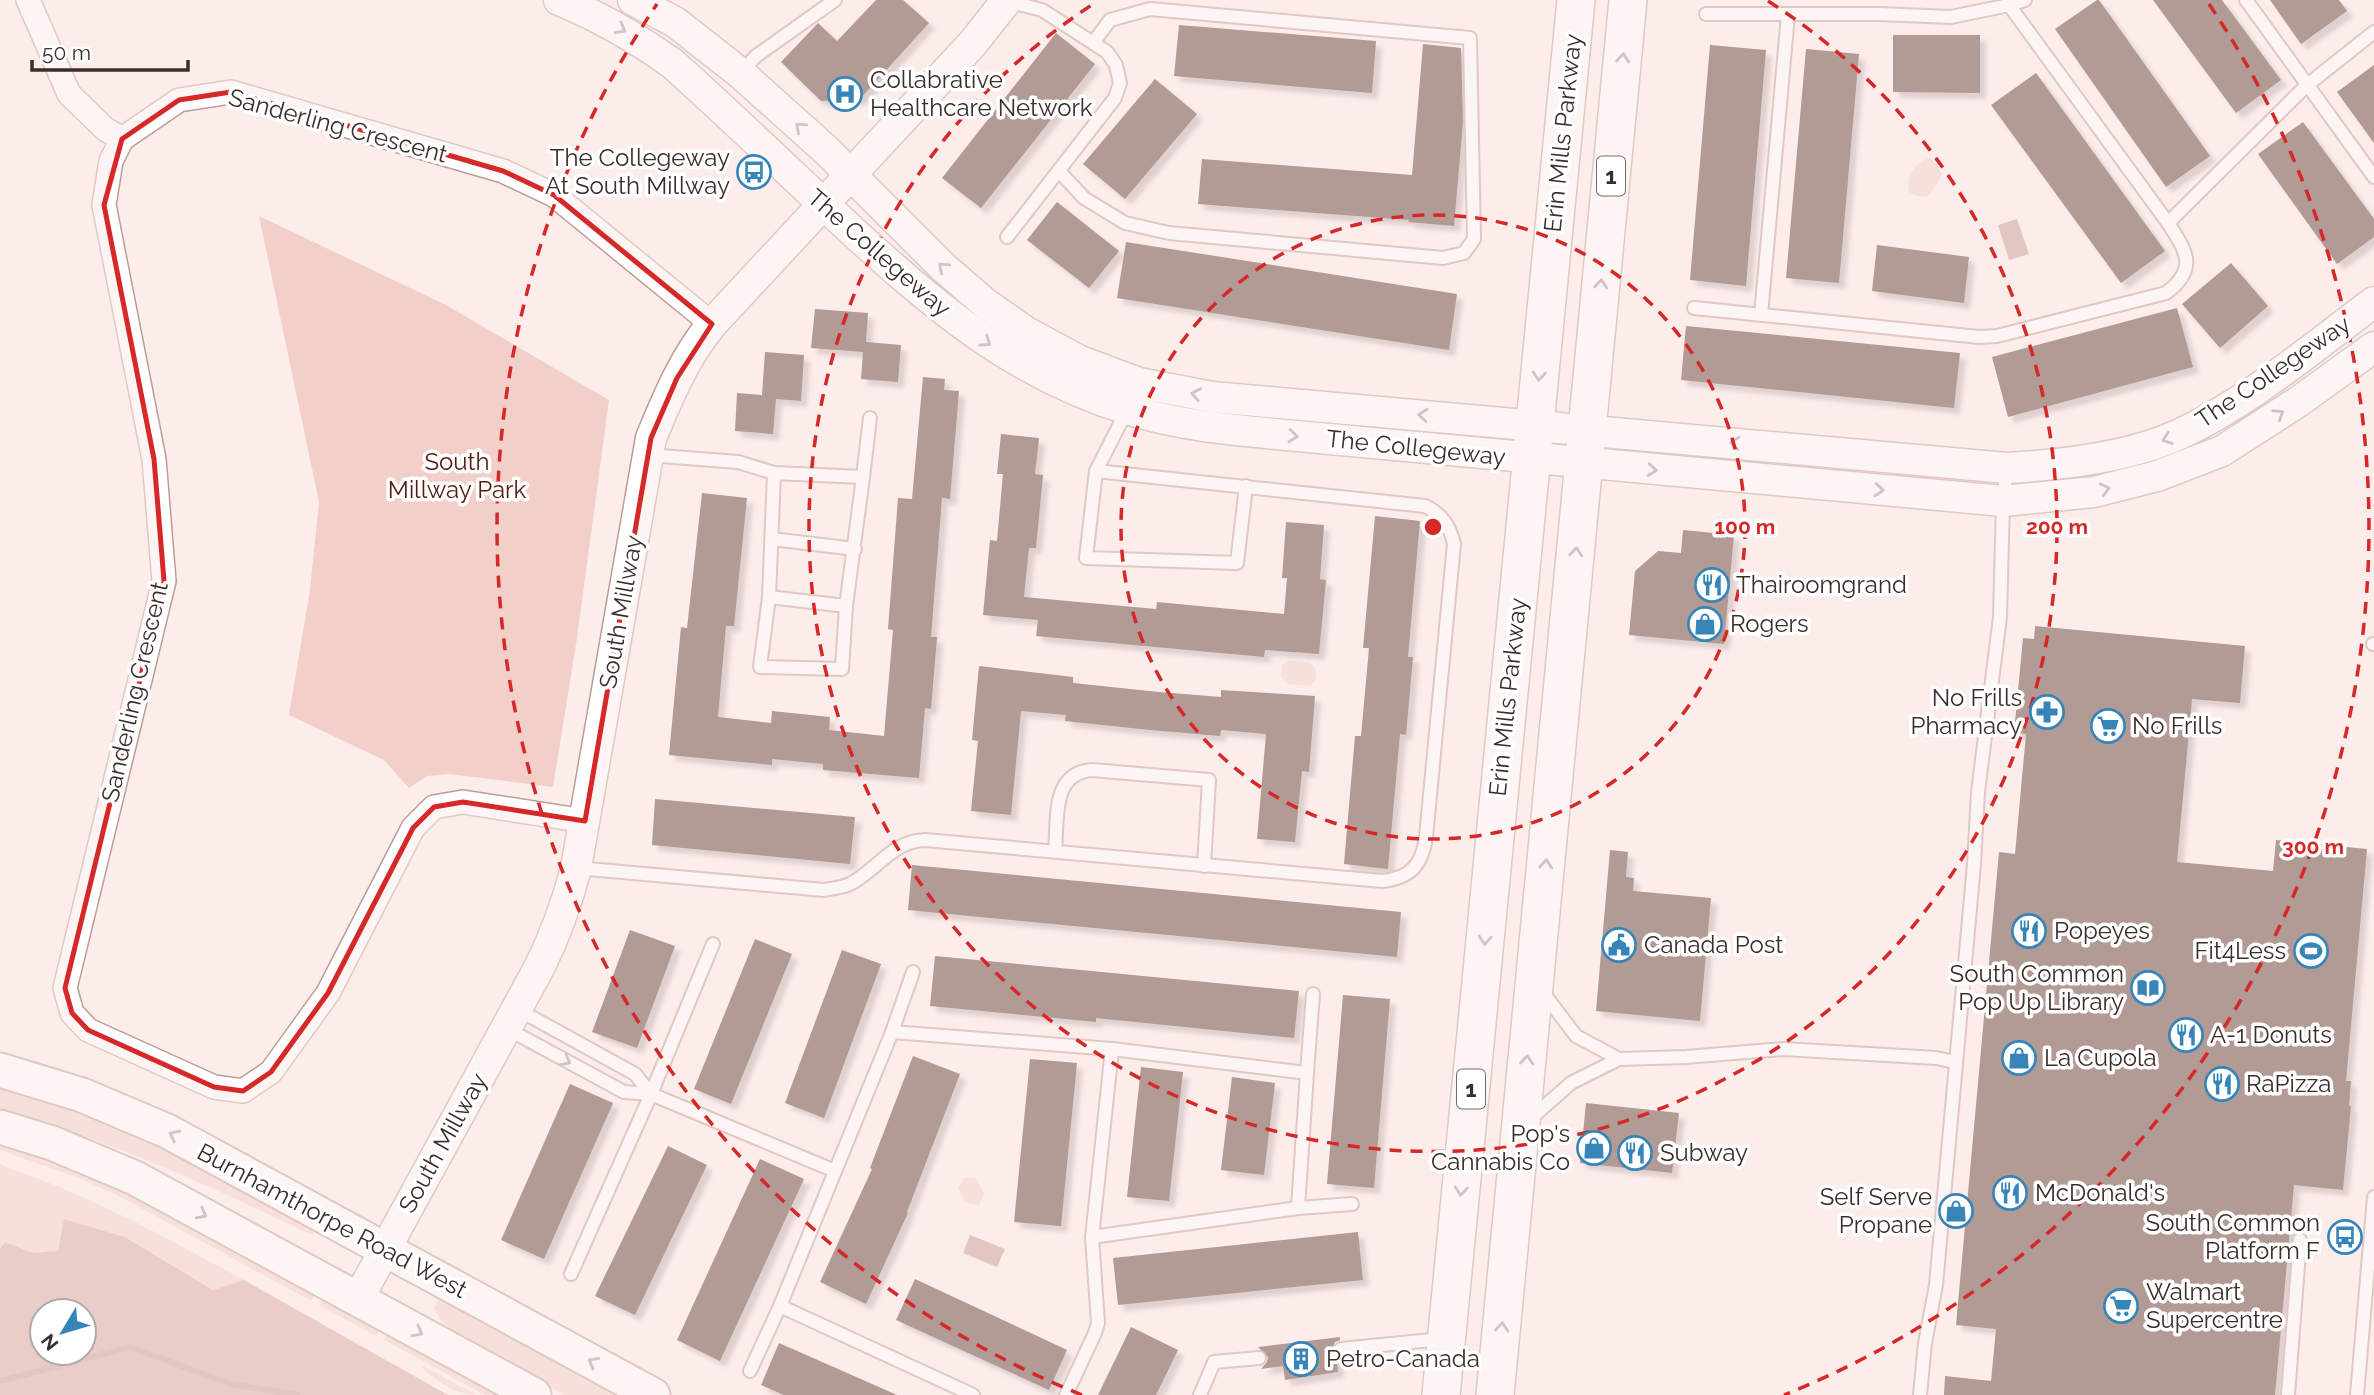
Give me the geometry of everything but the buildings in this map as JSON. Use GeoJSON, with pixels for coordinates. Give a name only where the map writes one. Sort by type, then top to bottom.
{"type":"FeatureCollection","features":[{"type":"Feature","properties":{"kind":"main road","name":"Erin Mills Parkway"},"geometry":{"type":"LineString","coordinates":[[1441,1395],[1576,0]]}},
{"type":"Feature","properties":{"kind":"main road","name":"1"},"geometry":{"type":"LineString","coordinates":[[1495,1395],[1628,0]]}},
{"type":"Feature","properties":{"kind":"main road","name":"Burnhamthorpe Road West"},"geometry":{"type":"LineString","coordinates":[[0,1070],[82,1095],[167,1131],[653,1395]]}},
{"type":"Feature","properties":{"kind":"main road"},"geometry":{"type":"LineString","coordinates":[[0,1127],[52,1143],[135,1178],[534,1395]]}},
{"type":"Feature","properties":{"kind":"street"},"geometry":{"type":"LineString","coordinates":[[28,0],[69,94],[105,129],[122,139]]}},
{"type":"Feature","properties":{"kind":"street","name":"The Collegeway"},"geometry":{"type":"LineString","coordinates":[[559,0],[593,14],[638,39],[673,64],[898,274],[1000,352],[1074,389],[1133,396],[1212,397],[1533,442],[2004,501],[2094,492],[2157,476],[2222,451],[2298,402],[2374,347]]}},
{"type":"Feature","properties":{"kind":"street","name":"The Collegeway"},"geometry":{"type":"LineString","coordinates":[[633,0],[675,22],[740,73],[826,150],[943,267],[986,304],[1026,332],[1080,361],[1133,396]]}},
{"type":"Feature","properties":{"kind":"street","name":"South Millway"},"geometry":{"type":"LineString","coordinates":[[358,1299],[555,937],[576,868],[651,438],[677,378],[694,346],[712,324],[974,43],[1005,0]]}},
{"type":"Feature","properties":{"kind":"street","name":"Sanderling Crescent"},"geometry":{"type":"LineString","coordinates":[[584,821],[463,802],[434,807],[414,828],[328,993],[271,1072],[243,1091],[214,1087],[88,1030],[72,1013],[65,988],[164,581],[154,459],[104,205],[111,161],[122,139],[179,100],[231,92],[503,171],[554,195],[712,324]]}},
{"type":"Feature","properties":{"kind":"street","name":"The Collegeway"},"geometry":{"type":"LineString","coordinates":[[1586,447],[2007,468],[2049,466],[2134,450],[2178,435],[2228,408],[2374,303]]}},
{"type":"Feature","properties":{"kind":"lane"},"geometry":{"type":"LineString","coordinates":[[740,73],[756,56],[835,0]]}},
{"type":"Feature","properties":{"kind":"lane"},"geometry":{"type":"LineString","coordinates":[[1005,0],[1042,10],[1107,52],[1116,65],[1120,83],[1115,98],[1007,237]]}},
{"type":"Feature","properties":{"kind":"lane"},"geometry":{"type":"LineString","coordinates":[[1706,14],[1879,14],[1951,17],[2025,0]]}},
{"type":"Feature","properties":{"kind":"lane"},"geometry":{"type":"LineString","coordinates":[[2246,0],[2374,177]]}},
{"type":"Feature","properties":{"kind":"lane"},"geometry":{"type":"LineString","coordinates":[[1694,308],[1979,338],[1997,337],[2166,293],[2178,284],[2185,272],[2187,258],[2183,245],[2008,5]]}},
{"type":"Feature","properties":{"kind":"lane"},"geometry":{"type":"LineString","coordinates":[[1059,170],[1084,198],[1125,223],[1169,233],[1443,258],[1464,253],[1474,239],[1470,38],[1150,9],[1110,20],[1093,43]]}},
{"type":"Feature","properties":{"kind":"lane"},"geometry":{"type":"LineString","coordinates":[[1761,315],[1788,15]]}},
{"type":"Feature","properties":{"kind":"lane"},"geometry":{"type":"LineString","coordinates":[[2168,223],[2306,86],[2374,32]]}},
{"type":"Feature","properties":{"kind":"lane"},"geometry":{"type":"LineString","coordinates":[[1133,396],[1096,471],[1086,558],[1237,563],[1246,485]]}},
{"type":"Feature","properties":{"kind":"lane"},"geometry":{"type":"LineString","coordinates":[[774,473],[769,597],[760,667],[842,669],[846,606],[870,418]]}},
{"type":"Feature","properties":{"kind":"lane"},"geometry":{"type":"LineString","coordinates":[[648,455],[738,462],[774,473],[863,477]]}},
{"type":"Feature","properties":{"kind":"lane"},"geometry":{"type":"LineString","coordinates":[[1920,1395],[1925,1343],[1936,1285],[1974,864],[1978,792],[2000,617],[2007,468]]}},
{"type":"Feature","properties":{"kind":"lane"},"geometry":{"type":"LineString","coordinates":[[576,868],[824,890],[848,885],[894,849],[914,841],[1391,880],[1401,877],[1419,864],[1424,854],[1426,837],[1454,544],[1451,531],[1436,511],[1425,506],[1096,471]]}},
{"type":"Feature","properties":{"kind":"lane"},"geometry":{"type":"LineString","coordinates":[[772,539],[855,549]]}},
{"type":"Feature","properties":{"kind":"lane"},"geometry":{"type":"LineString","coordinates":[[769,597],[846,606]]}},
{"type":"Feature","properties":{"kind":"lane"},"geometry":{"type":"LineString","coordinates":[[1055,851],[1060,793],[1066,781],[1079,771],[1209,780],[1204,866]]}},
{"type":"Feature","properties":{"kind":"lane"},"geometry":{"type":"LineString","coordinates":[[572,1275],[713,944]]}},
{"type":"Feature","properties":{"kind":"lane"},"geometry":{"type":"LineString","coordinates":[[750,1371],[780,1306],[892,1032],[913,972]]}},
{"type":"Feature","properties":{"kind":"lane"},"geometry":{"type":"LineString","coordinates":[[1535,981],[1576,1036],[1619,1059]]}},
{"type":"Feature","properties":{"kind":"lane"},"geometry":{"type":"LineString","coordinates":[[1298,1208],[1313,995]]}},
{"type":"Feature","properties":{"kind":"lane"},"geometry":{"type":"LineString","coordinates":[[512,1018],[635,1074],[651,1094]]}},
{"type":"Feature","properties":{"kind":"lane"},"geometry":{"type":"LineString","coordinates":[[512,1018],[624,1092],[651,1094],[835,1171]]}},
{"type":"Feature","properties":{"kind":"lane"},"geometry":{"type":"LineString","coordinates":[[892,1032],[1112,1049],[1307,1073]]}},
{"type":"Feature","properties":{"kind":"lane"},"geometry":{"type":"LineString","coordinates":[[1521,1128],[1570,1083],[1619,1059],[1686,1057],[1784,1048],[1936,1058],[1955,1062]]}},
{"type":"Feature","properties":{"kind":"lane"},"geometry":{"type":"LineString","coordinates":[[1066,1395],[1098,1323],[1092,1237],[1112,1049]]}},
{"type":"Feature","properties":{"kind":"lane"},"geometry":{"type":"LineString","coordinates":[[2357,1395],[2374,1196]]}},
{"type":"Feature","properties":{"kind":"lane"},"geometry":{"type":"LineString","coordinates":[[1092,1237],[1298,1208],[1352,1204]]}},
{"type":"Feature","properties":{"kind":"lane"},"geometry":{"type":"LineString","coordinates":[[2288,1395],[2300,1240]]}},
{"type":"Feature","properties":{"kind":"lane"},"geometry":{"type":"LineString","coordinates":[[780,1306],[973,1395]]}},
{"type":"Feature","properties":{"kind":"lane"},"geometry":{"type":"LineString","coordinates":[[1341,1349],[1446,1339]]}},
{"type":"Feature","properties":{"kind":"lane"},"geometry":{"type":"LineString","coordinates":[[1200,1395],[1214,1362],[1259,1358]]}},
{"type":"Feature","properties":{"kind":"lane"},"geometry":{"type":"LineString","coordinates":[[2359,1367],[2374,1369]]}},
{"type":"Feature","properties":{"kind":"highlighted area"},"geometry":{"type":"Polygon","coordinates":[[[231,92],[503,171],[554,195],[712,324],[677,378],[651,438],[585,821],[463,802],[434,807],[413,828],[328,993],[271,1072],[243,1091],[214,1087],[88,1030],[72,1013],[65,988],[164,581],[154,459],[104,205],[122,139],[179,100],[231,92]]]}},
{"type":"Feature","properties":{"kind":"green space"},"geometry":{"type":"Polygon","coordinates":[[[1930,158],[1942,174],[1932,192],[1926,197],[1916,196],[1909,192],[1910,175],[1916,166],[1930,158]]]}},
{"type":"Feature","properties":{"kind":"green space","name":"South Millway Park"},"geometry":{"type":"Polygon","coordinates":[[[259,216],[446,305],[609,400],[577,638],[553,787],[450,774],[427,776],[409,788],[384,760],[289,715],[310,590],[319,502],[259,216]]]}},
{"type":"Feature","properties":{"kind":"green space"},"geometry":{"type":"Polygon","coordinates":[[[1289,661],[1309,662],[1316,669],[1316,680],[1310,686],[1287,684],[1281,677],[1282,665],[1289,661]]]}},
{"type":"Feature","properties":{"kind":"green space"},"geometry":{"type":"Polygon","coordinates":[[[0,1086],[98,1118],[165,1148],[315,1229],[312,1235],[159,1165],[81,1135],[0,1112],[0,1086]]]}},
{"type":"Feature","properties":{"kind":"green space"},"geometry":{"type":"Polygon","coordinates":[[[0,1144],[42,1157],[122,1190],[315,1294],[311,1301],[113,1193],[0,1150],[0,1144]]]}},
{"type":"Feature","properties":{"kind":"green space"},"geometry":{"type":"Polygon","coordinates":[[[0,1163],[97,1204],[244,1280],[213,1290],[125,1237],[64,1219],[58,1251],[33,1253],[5,1242],[0,1248],[0,1163]]]}},
{"type":"Feature","properties":{"kind":"green space"},"geometry":{"type":"Polygon","coordinates":[[[964,1178],[976,1178],[984,1194],[979,1205],[965,1203],[958,1188],[964,1178]]]}},
{"type":"Feature","properties":{"kind":"green space"},"geometry":{"type":"Polygon","coordinates":[[[441,1296],[620,1395],[564,1395],[454,1334],[442,1322],[434,1308],[441,1296]]]}},
{"type":"Feature","properties":{"kind":"green space"},"geometry":{"type":"Polygon","coordinates":[[[323,1298],[380,1329],[376,1336],[319,1305],[323,1298]]]}},
{"type":"Feature","properties":{"kind":"green space"},"geometry":{"type":"Polygon","coordinates":[[[388,1333],[501,1395],[485,1395],[384,1340],[388,1333]]]}},
{"type":"Feature","properties":{"kind":"green space"},"geometry":{"type":"Polygon","coordinates":[[[423,1366],[476,1395],[448,1387],[423,1369],[423,1366]]]}},
{"type":"Feature","properties":{"kind":"shaded area"},"geometry":{"type":"Polygon","coordinates":[[[2017,219],[2029,254],[2009,260],[1998,225],[2017,219]]]}},
{"type":"Feature","properties":{"kind":"shaded area"},"geometry":{"type":"Polygon","coordinates":[[[64,1219],[125,1237],[213,1290],[244,1280],[448,1395],[0,1395],[0,1248],[5,1242],[33,1253],[58,1251],[64,1219]]]}},
{"type":"Feature","properties":{"kind":"shaded area"},"geometry":{"type":"Polygon","coordinates":[[[970,1235],[1005,1249],[997,1267],[963,1253],[970,1235]]]}},
{"type":"Feature","properties":{"kind":"waterway"},"geometry":{"type":"LineString","coordinates":[[0,1381],[130,1347],[231,1384],[297,1395]]}},
{"type":"Feature","properties":{"kind":"place","name":"Collabrative Healthcare Network"},"geometry":{"type":"Point","coordinates":[845,94]}},
{"type":"Feature","properties":{"kind":"place","name":"The Collegeway At South Millway"},"geometry":{"type":"Point","coordinates":[754,172]}},
{"type":"Feature","properties":{"kind":"place","name":"Thairoomgrand"},"geometry":{"type":"Point","coordinates":[1712,585]}},
{"type":"Feature","properties":{"kind":"place","name":"Rogers"},"geometry":{"type":"Point","coordinates":[1705,624]}},
{"type":"Feature","properties":{"kind":"place","name":"No Frills Pharmacy"},"geometry":{"type":"Point","coordinates":[2047,712]}},
{"type":"Feature","properties":{"kind":"place","name":"No Frills"},"geometry":{"type":"Point","coordinates":[2108,726]}},
{"type":"Feature","properties":{"kind":"place","name":"Popeyes"},"geometry":{"type":"Point","coordinates":[2029,931]}},
{"type":"Feature","properties":{"kind":"place","name":"Canada Post"},"geometry":{"type":"Point","coordinates":[1619,945]}},
{"type":"Feature","properties":{"kind":"place","name":"Fit4Less"},"geometry":{"type":"Point","coordinates":[2311,951]}},
{"type":"Feature","properties":{"kind":"place","name":"South Common Pop Up Library"},"geometry":{"type":"Point","coordinates":[2148,988]}},
{"type":"Feature","properties":{"kind":"place","name":"A-1 Donuts"},"geometry":{"type":"Point","coordinates":[2186,1035]}},
{"type":"Feature","properties":{"kind":"place","name":"La Cupola"},"geometry":{"type":"Point","coordinates":[2019,1058]}},
{"type":"Feature","properties":{"kind":"place","name":"RaPizza"},"geometry":{"type":"Point","coordinates":[2222,1084]}},
{"type":"Feature","properties":{"kind":"place","name":"Pop's Cannabis Co"},"geometry":{"type":"Point","coordinates":[1594,1148]}},
{"type":"Feature","properties":{"kind":"place","name":"Subway"},"geometry":{"type":"Point","coordinates":[1635,1153]}},
{"type":"Feature","properties":{"kind":"place","name":"McDonald's"},"geometry":{"type":"Point","coordinates":[2010,1193]}},
{"type":"Feature","properties":{"kind":"place","name":"Self Serve Propane"},"geometry":{"type":"Point","coordinates":[1956,1211]}},
{"type":"Feature","properties":{"kind":"place","name":"South Common Platform F"},"geometry":{"type":"Point","coordinates":[2345,1237]}},
{"type":"Feature","properties":{"kind":"place","name":"Walmart Supercentre"},"geometry":{"type":"Point","coordinates":[2121,1306]}},
{"type":"Feature","properties":{"kind":"place","name":"Petro-Canada"},"geometry":{"type":"Point","coordinates":[1301,1359]}}]}
